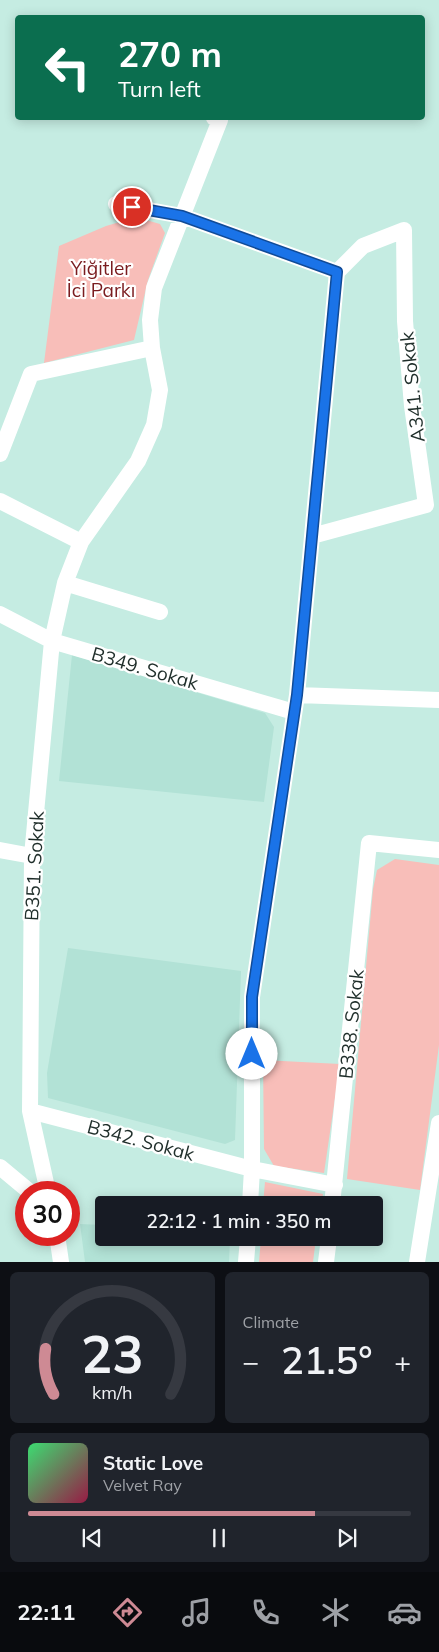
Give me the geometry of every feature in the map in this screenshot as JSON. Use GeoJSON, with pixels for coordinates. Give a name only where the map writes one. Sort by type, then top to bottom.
{"type":"FeatureCollection","features":[{"type":"Feature","properties":{"kind":"street","name":"B351. Sokak"},"geometry":{"type":"LineString","coordinates":[[46,1181],[30,1111],[32,856],[52,641],[65,583],[81,542],[138,461],[154,425],[160,390],[152,348],[150,320],[154,288],[217,120]]}},
{"type":"Feature","properties":{"kind":"street"},"geometry":{"type":"LineString","coordinates":[[116,204],[182,216],[337,272],[297,695],[252,997],[250,1196]]}},
{"type":"Feature","properties":{"kind":"street","name":"A341. Sokak"},"geometry":{"type":"LineString","coordinates":[[312,536],[426,506],[412,406],[407,340],[404,230],[364,246],[337,272]]}},
{"type":"Feature","properties":{"kind":"street"},"geometry":{"type":"LineString","coordinates":[[1,446],[31,374],[152,348]]}},
{"type":"Feature","properties":{"kind":"street"},"geometry":{"type":"LineString","coordinates":[[0,501],[81,542]]}},
{"type":"Feature","properties":{"kind":"street"},"geometry":{"type":"LineString","coordinates":[[65,583],[160,612]]}},
{"type":"Feature","properties":{"kind":"street","name":"B349. Sokak"},"geometry":{"type":"LineString","coordinates":[[0,614],[52,641],[294,712]]}},
{"type":"Feature","properties":{"kind":"street"},"geometry":{"type":"LineString","coordinates":[[297,695],[439,700]]}},
{"type":"Feature","properties":{"kind":"street","name":"B338. Sokak"},"geometry":{"type":"LineString","coordinates":[[333,1196],[369,843],[439,850]]}},
{"type":"Feature","properties":{"kind":"street"},"geometry":{"type":"LineString","coordinates":[[0,850],[32,856]]}},
{"type":"Feature","properties":{"kind":"street","name":"B342. Sokak"},"geometry":{"type":"LineString","coordinates":[[30,1111],[252,1169],[335,1185]]}},
{"type":"Feature","properties":{"kind":"street"},"geometry":{"type":"LineString","coordinates":[[417,1262],[439,1123]]}},
{"type":"Feature","properties":{"kind":"street"},"geometry":{"type":"LineString","coordinates":[[0,1167],[17,1181]]}},
{"type":"Feature","properties":{"kind":"street"},"geometry":{"type":"LineString","coordinates":[[59,1246],[61,1262]]}},
{"type":"Feature","properties":{"kind":"street"},"geometry":{"type":"LineString","coordinates":[[246,1262],[247,1246]]}},
{"type":"Feature","properties":{"kind":"street"},"geometry":{"type":"LineString","coordinates":[[326,1262],[328,1246]]}},
{"type":"Feature","properties":{"kind":"shaded area"},"geometry":{"type":"Polygon","coordinates":[[[72,655],[265,713],[274,727],[264,802],[59,781],[72,655]]]}},
{"type":"Feature","properties":{"kind":"shaded area"},"geometry":{"type":"Polygon","coordinates":[[[68,948],[241,971],[235,1140],[225,1144],[48,1098],[47,1073],[68,948]]]}},
{"type":"Feature","properties":{"kind":"shaded area"},"geometry":{"type":"Polygon","coordinates":[[[80,1224],[95,1225],[95,1246],[230,1246],[229,1262],[85,1262],[80,1224]]]}},
{"type":"Feature","properties":{"kind":"green space","name":"Yiğitler İci Parkı"},"geometry":{"type":"Polygon","coordinates":[[[130,219],[146,220],[160,224],[165,233],[148,280],[134,340],[44,363],[59,246],[106,226],[130,219]]]}},
{"type":"Feature","properties":{"kind":"green space"},"geometry":{"type":"Polygon","coordinates":[[[395,859],[439,865],[439,1045],[420,1190],[347,1179],[373,889],[377,870],[395,859]]]}},
{"type":"Feature","properties":{"kind":"green space"},"geometry":{"type":"Polygon","coordinates":[[[263,1060],[340,1064],[324,1173],[274,1166],[264,1149],[263,1060]]]}},
{"type":"Feature","properties":{"kind":"green space"},"geometry":{"type":"Polygon","coordinates":[[[265,1182],[323,1194],[323,1196],[264,1196],[265,1182]]]}},
{"type":"Feature","properties":{"kind":"green space"},"geometry":{"type":"Polygon","coordinates":[[[260,1246],[315,1246],[313,1262],[259,1262],[260,1246]]]}},
{"type":"Feature","properties":{"kind":"route"},"geometry":{"type":"LineString","coordinates":[[132,207],[182,216],[337,272],[297,695],[252,997],[252,1054]]}}]}
